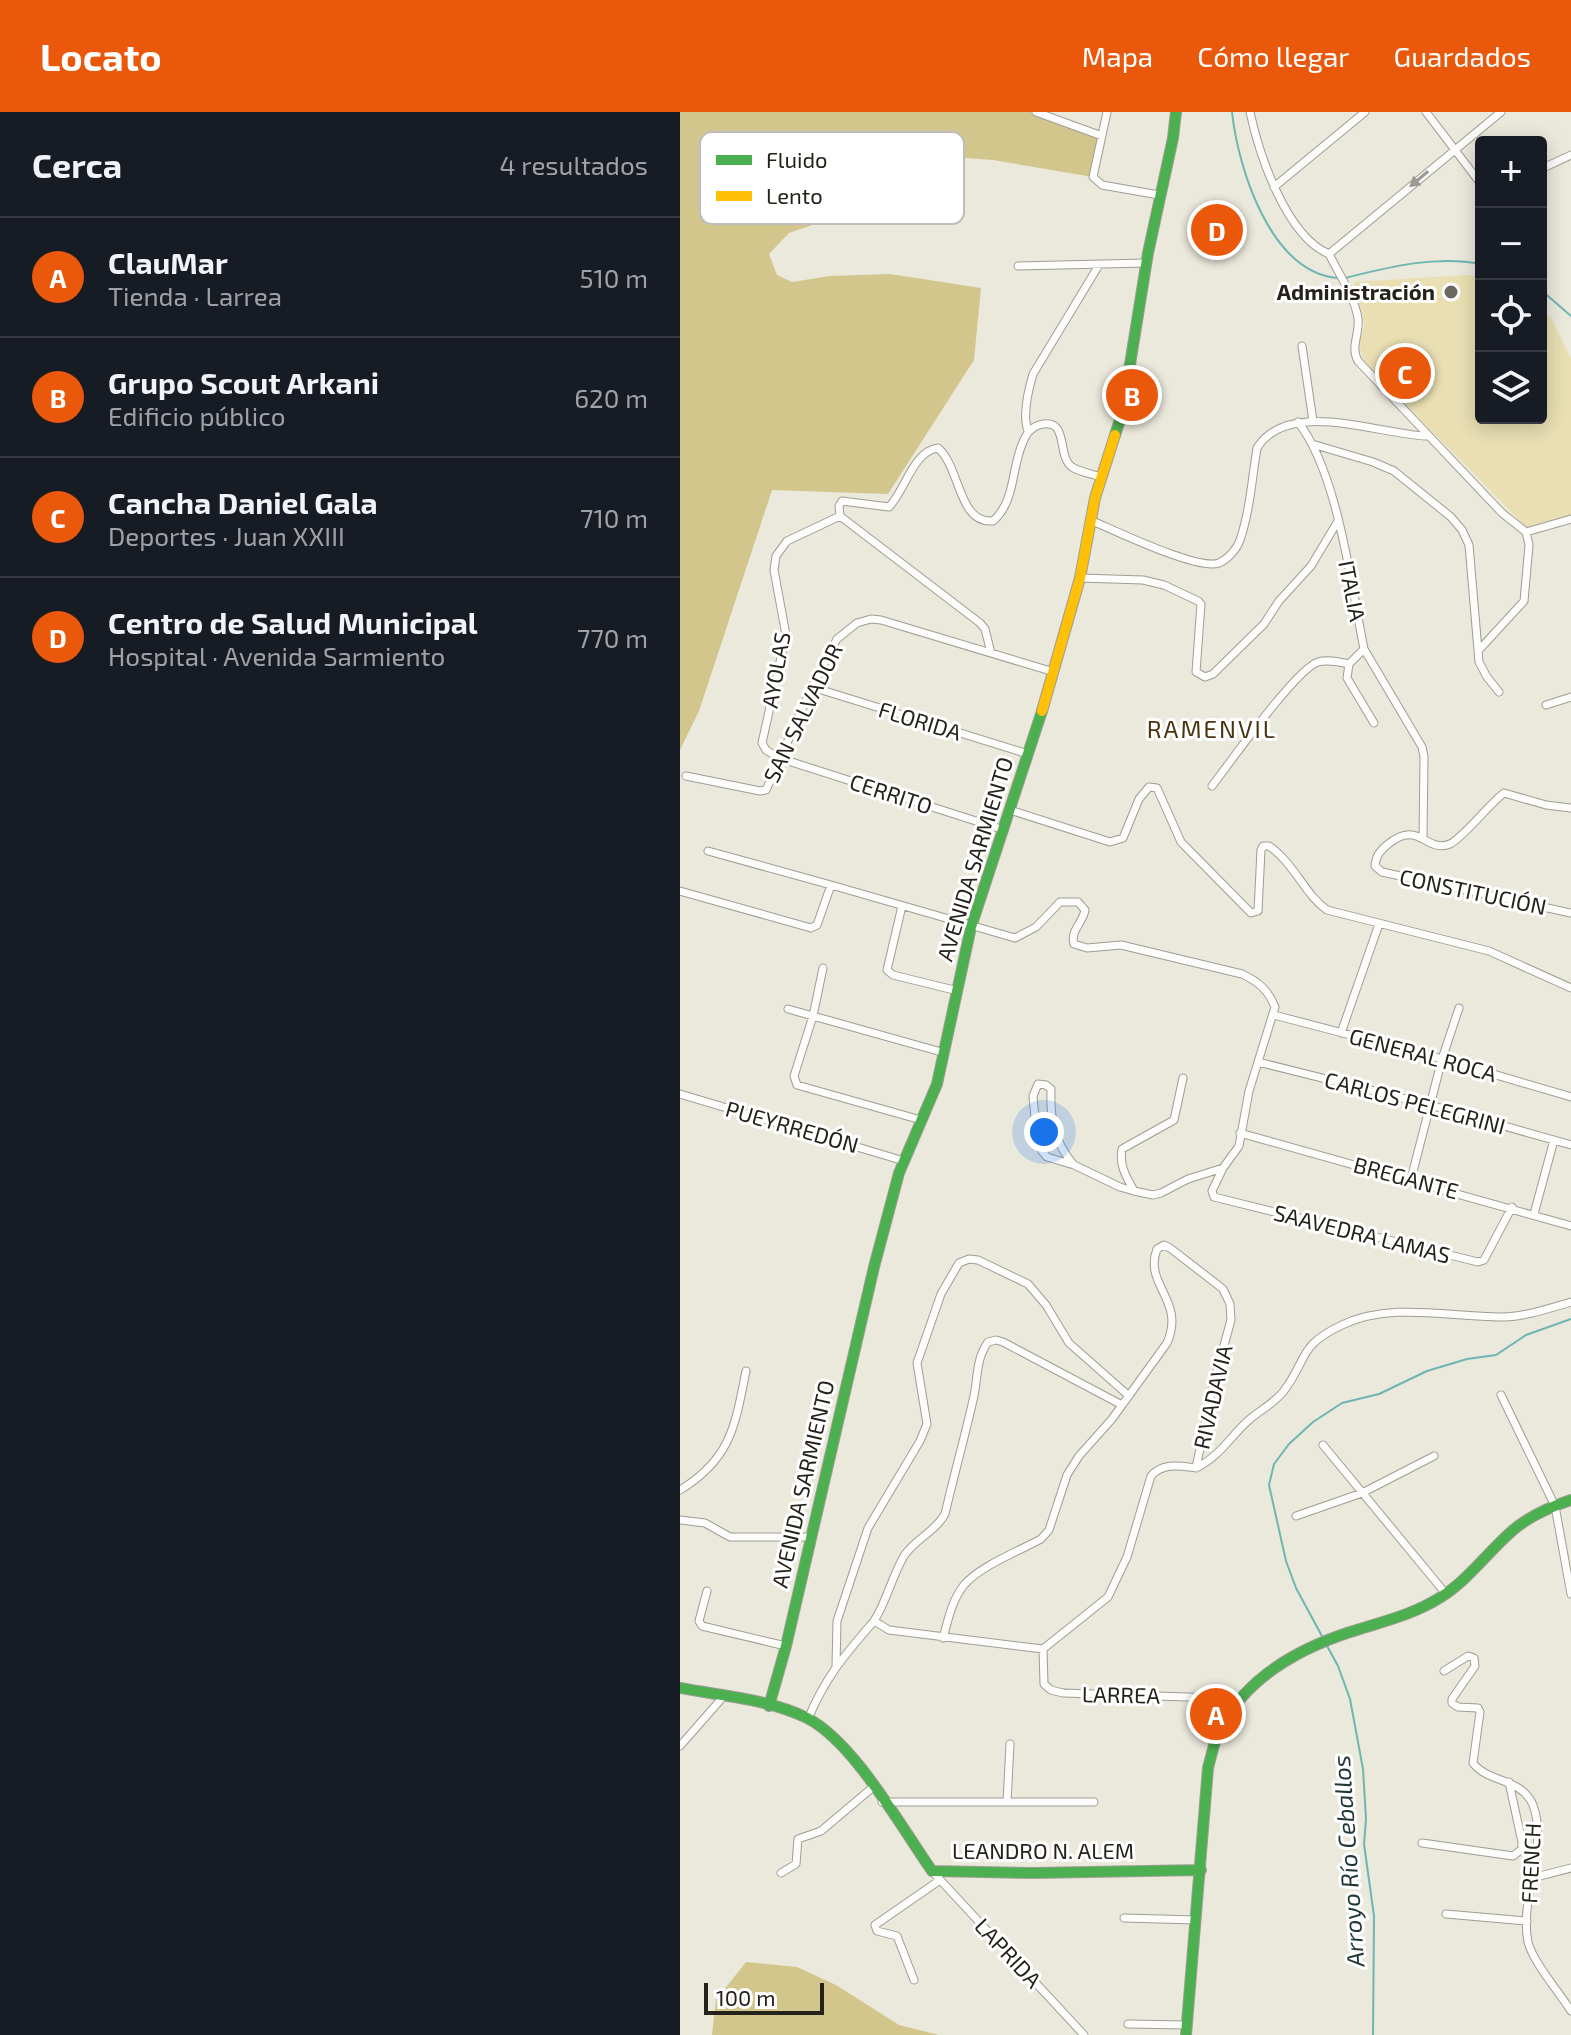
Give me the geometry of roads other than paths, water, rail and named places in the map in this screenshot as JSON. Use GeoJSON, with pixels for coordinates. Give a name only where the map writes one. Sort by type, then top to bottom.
{"type":"FeatureCollection","features":[{"type":"Feature","properties":{"kind":"street"},"geometry":{"type":"LineString","coordinates":[[1036,112],[1102,136]]}},
{"type":"Feature","properties":{"kind":"street"},"geometry":{"type":"LineString","coordinates":[[1107,112],[1093,177],[1102,185],[1159,195]]}},
{"type":"Feature","properties":{"kind":"street","name":"AVENIDA SARMIENTO"},"geometry":{"type":"LineString","coordinates":[[769,1706],[786,1646],[874,1267],[904,1161],[937,1084],[971,927],[1054,672],[1080,578],[1101,477],[1122,414],[1146,263],[1176,112]]}},
{"type":"Feature","properties":{"kind":"street"},"geometry":{"type":"LineString","coordinates":[[1250,112],[1274,187],[1309,239],[1331,258],[1348,291],[1358,319],[1353,354],[1377,385],[1426,436],[1502,513],[1526,532],[1529,545],[1524,601],[1479,650]]}},
{"type":"Feature","properties":{"kind":"street"},"geometry":{"type":"LineString","coordinates":[[1274,187],[1365,112]]}},
{"type":"Feature","properties":{"kind":"street"},"geometry":{"type":"LineString","coordinates":[[1331,258],[1501,112]]}},
{"type":"Feature","properties":{"kind":"street"},"geometry":{"type":"LineString","coordinates":[[1429,113],[1475,177]]}},
{"type":"Feature","properties":{"kind":"street"},"geometry":{"type":"LineString","coordinates":[[1547,166],[1571,155]]}},
{"type":"Feature","properties":{"kind":"street"},"geometry":{"type":"LineString","coordinates":[[1018,266],[1146,263]]}},
{"type":"Feature","properties":{"kind":"street"},"geometry":{"type":"LineString","coordinates":[[1028,431],[1025,426],[1028,389],[1033,374],[1099,265]]}},
{"type":"Feature","properties":{"kind":"street"},"geometry":{"type":"LineString","coordinates":[[1302,346],[1313,421]]}},
{"type":"Feature","properties":{"kind":"street"},"geometry":{"type":"LineString","coordinates":[[1090,520],[1189,560],[1219,563],[1240,541],[1257,448],[1263,438],[1272,432],[1298,422],[1313,421],[1426,436]]}},
{"type":"Feature","properties":{"kind":"street","name":"ITALIA"},"geometry":{"type":"LineString","coordinates":[[1298,422],[1312,444],[1334,501],[1364,649],[1349,664]]}},
{"type":"Feature","properties":{"kind":"street"},"geometry":{"type":"LineString","coordinates":[[991,653],[985,629],[980,623],[840,516],[842,501],[889,507],[923,455],[930,449],[938,448],[945,454],[955,474],[971,514],[979,520],[993,521],[1008,503],[1019,451],[1028,431],[1043,424],[1052,424],[1060,431],[1067,462],[1072,467],[1101,477]]}},
{"type":"Feature","properties":{"kind":"street"},"geometry":{"type":"LineString","coordinates":[[1312,444],[1394,471],[1451,517],[1462,530],[1469,545],[1481,665],[1499,692]]}},
{"type":"Feature","properties":{"kind":"street","name":"AYOLAS"},"geometry":{"type":"LineString","coordinates":[[779,758],[766,750],[762,743],[786,635],[774,570],[776,556],[787,541],[840,516]]}},
{"type":"Feature","properties":{"kind":"street"},"geometry":{"type":"LineString","coordinates":[[1526,532],[1571,519]]}},
{"type":"Feature","properties":{"kind":"street"},"geometry":{"type":"LineString","coordinates":[[1080,578],[1143,580],[1164,585],[1198,601],[1201,615],[1196,672],[1205,677],[1213,674],[1264,624],[1279,601],[1311,566],[1338,521]]}},
{"type":"Feature","properties":{"kind":"street","name":"SAN SALVADOR"},"geometry":{"type":"LineString","coordinates":[[686,776],[766,790],[837,639],[857,623],[871,619],[1054,672]]}},
{"type":"Feature","properties":{"kind":"street"},"geometry":{"type":"LineString","coordinates":[[1364,649],[1422,747],[1423,839]]}},
{"type":"Feature","properties":{"kind":"street"},"geometry":{"type":"LineString","coordinates":[[1212,786],[1273,707],[1311,666],[1326,660],[1349,664],[1347,678],[1374,723]]}},
{"type":"Feature","properties":{"kind":"street","name":"FLORIDA"},"geometry":{"type":"LineString","coordinates":[[812,687],[1028,754]]}},
{"type":"Feature","properties":{"kind":"street"},"geometry":{"type":"LineString","coordinates":[[1546,705],[1571,697]]}},
{"type":"Feature","properties":{"kind":"street","name":"CERRITO"},"geometry":{"type":"LineString","coordinates":[[779,758],[1004,830]]}},
{"type":"Feature","properties":{"kind":"street"},"geometry":{"type":"LineString","coordinates":[[1010,810],[1103,841],[1117,841],[1127,832],[1139,799],[1149,787],[1157,788],[1181,842],[1251,913],[1258,911],[1260,902],[1259,866],[1263,846],[1279,853],[1300,876],[1317,903],[1327,910],[1489,951],[1571,988]]}},
{"type":"Feature","properties":{"kind":"street","name":"CONSTITUCIÓN"},"geometry":{"type":"LineString","coordinates":[[1571,808],[1546,805],[1513,793],[1504,793],[1452,843],[1436,844],[1414,835],[1398,836],[1380,852],[1375,866],[1382,872],[1571,913]]}},
{"type":"Feature","properties":{"kind":"street"},"geometry":{"type":"LineString","coordinates":[[708,851],[1015,938],[1036,927],[1060,902],[1078,902],[1085,910],[1084,918],[1075,930],[1074,944],[1087,948],[1121,945],[1242,974],[1267,991],[1275,1007],[1274,1015],[1258,1062],[1239,1146],[1223,1168],[1153,1195],[1120,1187],[1074,1165],[1047,1157],[1037,1138],[1033,1096],[1038,1084],[1051,1089],[1056,1135],[1061,1150],[1074,1165]]}},
{"type":"Feature","properties":{"kind":"street"},"geometry":{"type":"LineString","coordinates":[[680,891],[811,928],[817,925],[831,885]]}},
{"type":"Feature","properties":{"kind":"street"},"geometry":{"type":"LineString","coordinates":[[902,906],[887,970],[893,975],[958,991]]}},
{"type":"Feature","properties":{"kind":"street"},"geometry":{"type":"LineString","coordinates":[[1341,1033],[1379,924]]}},
{"type":"Feature","properties":{"kind":"street"},"geometry":{"type":"LineString","coordinates":[[823,968],[813,1016],[794,1076],[797,1085],[921,1120]]}},
{"type":"Feature","properties":{"kind":"street"},"geometry":{"type":"LineString","coordinates":[[1411,1179],[1442,1059],[1459,1008]]}},
{"type":"Feature","properties":{"kind":"street"},"geometry":{"type":"LineString","coordinates":[[788,1009],[945,1053]]}},
{"type":"Feature","properties":{"kind":"street","name":"GENERAL ROCA"},"geometry":{"type":"LineString","coordinates":[[1274,1015],[1571,1097]]}},
{"type":"Feature","properties":{"kind":"street","name":"CARLOS PELEGRINI"},"geometry":{"type":"LineString","coordinates":[[1258,1062],[1430,1105],[1571,1145]]}},
{"type":"Feature","properties":{"kind":"street"},"geometry":{"type":"LineString","coordinates":[[1134,1191],[1123,1171],[1122,1149],[1174,1120],[1183,1078]]}},
{"type":"Feature","properties":{"kind":"street","name":"PUEYRREDÓN"},"geometry":{"type":"LineString","coordinates":[[680,1094],[904,1161]]}},
{"type":"Feature","properties":{"kind":"street","name":"BREGANTE"},"geometry":{"type":"LineString","coordinates":[[1240,1133],[1571,1226]]}},
{"type":"Feature","properties":{"kind":"street"},"geometry":{"type":"LineString","coordinates":[[1534,1214],[1554,1140]]}},
{"type":"Feature","properties":{"kind":"street","name":"SAAVEDRA LAMAS"},"geometry":{"type":"LineString","coordinates":[[1223,1168],[1212,1191],[1214,1197],[1478,1262],[1484,1260],[1512,1207]]}},
{"type":"Feature","properties":{"kind":"street","name":"RIVADAVIA"},"geometry":{"type":"LineString","coordinates":[[943,1638],[952,1606],[962,1587],[973,1576],[1041,1539],[1049,1530],[1067,1475],[1167,1343],[1173,1330],[1172,1309],[1153,1269],[1157,1249],[1164,1245],[1223,1289],[1230,1304],[1231,1320],[1212,1389],[1196,1468]]}},
{"type":"Feature","properties":{"kind":"street"},"geometry":{"type":"LineString","coordinates":[[836,1666],[837,1621],[868,1528],[927,1424],[917,1363],[941,1294],[959,1263],[978,1260],[1028,1284],[1046,1305],[1069,1343],[1129,1396]]}},
{"type":"Feature","properties":{"kind":"street","name":"RIVADAVIA"},"geometry":{"type":"LineString","coordinates":[[1196,1468],[1212,1460],[1248,1421],[1283,1393],[1305,1351],[1314,1341],[1342,1325],[1364,1317],[1393,1313],[1436,1312],[1506,1317],[1530,1314],[1571,1302]]}},
{"type":"Feature","properties":{"kind":"street"},"geometry":{"type":"LineString","coordinates":[[808,1719],[822,1686],[884,1605],[904,1557],[940,1524],[945,1514],[975,1391],[978,1362],[988,1342],[1003,1342],[1122,1405]]}},
{"type":"Feature","properties":{"kind":"street"},"geometry":{"type":"LineString","coordinates":[[680,1490],[718,1459],[730,1441],[746,1371]]}},
{"type":"Feature","properties":{"kind":"street"},"geometry":{"type":"LineString","coordinates":[[1501,1395],[1555,1506],[1571,1594]]}},
{"type":"Feature","properties":{"kind":"street"},"geometry":{"type":"LineString","coordinates":[[1323,1445],[1446,1594]]}},
{"type":"Feature","properties":{"kind":"street"},"geometry":{"type":"LineString","coordinates":[[1296,1516],[1362,1493],[1434,1456]]}},
{"type":"Feature","properties":{"kind":"street"},"geometry":{"type":"LineString","coordinates":[[874,1621],[889,1630],[1043,1649],[1108,1597],[1127,1557],[1151,1476],[1156,1470],[1168,1466],[1196,1468]]}},
{"type":"Feature","properties":{"kind":"street"},"geometry":{"type":"LineString","coordinates":[[1128,2024],[1187,2030],[1208,1768],[1214,1742],[1235,1706],[1279,1665],[1316,1644],[1405,1614],[1446,1594],[1512,1531],[1571,1500]]}},
{"type":"Feature","properties":{"kind":"street"},"geometry":{"type":"LineString","coordinates":[[680,1520],[705,1523],[730,1537],[812,1537]]}},
{"type":"Feature","properties":{"kind":"street"},"geometry":{"type":"LineString","coordinates":[[707,1591],[699,1621],[702,1626],[786,1646]]}},
{"type":"Feature","properties":{"kind":"street","name":"LARREA"},"geometry":{"type":"LineString","coordinates":[[1043,1649],[1044,1684],[1051,1690],[1063,1693],[1218,1698],[1235,1706]]}},
{"type":"Feature","properties":{"kind":"street","name":"FRENCH"},"geometry":{"type":"LineString","coordinates":[[1444,1671],[1468,1656],[1474,1658],[1475,1666],[1452,1699],[1458,1707],[1478,1708],[1480,1712],[1473,1763],[1478,1769],[1523,1791],[1532,1803],[1537,1844],[1527,1921],[1528,1941],[1571,2011]]}},
{"type":"Feature","properties":{"kind":"street","name":"LEANDRO N. ALEM"},"geometry":{"type":"LineString","coordinates":[[680,1688],[769,1706],[808,1719],[841,1747],[932,1871],[1201,1870]]}},
{"type":"Feature","properties":{"kind":"street"},"geometry":{"type":"LineString","coordinates":[[680,1746],[723,1697]]}},
{"type":"Feature","properties":{"kind":"street"},"geometry":{"type":"LineString","coordinates":[[1007,1802],[1010,1744]]}},
{"type":"Feature","properties":{"kind":"street"},"geometry":{"type":"LineString","coordinates":[[1422,1843],[1518,1855],[1522,1842],[1509,1782]]}},
{"type":"Feature","properties":{"kind":"street"},"geometry":{"type":"LineString","coordinates":[[781,1873],[796,1864],[798,1839],[821,1831],[872,1788]]}},
{"type":"Feature","properties":{"kind":"street"},"geometry":{"type":"LineString","coordinates":[[882,1802],[1094,1802]]}},
{"type":"Feature","properties":{"kind":"street"},"geometry":{"type":"LineString","coordinates":[[1532,1878],[1571,1868]]}},
{"type":"Feature","properties":{"kind":"street","name":"LAPRIDA"},"geometry":{"type":"LineString","coordinates":[[932,1871],[1084,2035]]}},
{"type":"Feature","properties":{"kind":"street"},"geometry":{"type":"LineString","coordinates":[[914,1980],[897,1936],[877,1931],[875,1925],[940,1880]]}},
{"type":"Feature","properties":{"kind":"street"},"geometry":{"type":"LineString","coordinates":[[1446,1914],[1527,1921]]}},
{"type":"Feature","properties":{"kind":"street"},"geometry":{"type":"LineString","coordinates":[[1124,1918],[1196,1920]]}},
{"type":"Feature","properties":{"kind":"waterway","name":"Arroyo Río Ceballos"},"geometry":{"type":"LineString","coordinates":[[1232,112],[1251,188],[1277,238],[1294,258],[1314,272],[1338,278]]}},
{"type":"Feature","properties":{"kind":"waterway","name":"Arroyo Río Ceballos"},"geometry":{"type":"LineString","coordinates":[[1345,278],[1430,262],[1475,263]]}},
{"type":"Feature","properties":{"kind":"waterway","name":"Arroyo Río Ceballos"},"geometry":{"type":"LineString","coordinates":[[1547,295],[1571,316]]}},
{"type":"Feature","properties":{"kind":"waterway","name":"Arroyo Río Ceballos"},"geometry":{"type":"LineString","coordinates":[[1323,1638],[1296,1588],[1286,1561],[1269,1485],[1274,1464],[1289,1444],[1313,1422],[1342,1403],[1379,1394],[1427,1371],[1467,1359],[1496,1355],[1526,1335],[1571,1319]]}},
{"type":"Feature","properties":{"kind":"waterway","name":"Arroyo Río Ceballos"},"geometry":{"type":"LineString","coordinates":[[1326,1644],[1350,1699],[1363,1769],[1364,1844],[1374,1916],[1373,2035]]}},
{"type":"Feature","properties":{"kind":"place","name":"Centro de Salud Municipal"},"geometry":{"type":"Point","coordinates":[1217,230]}},
{"type":"Feature","properties":{"kind":"place","name":"Administración"},"geometry":{"type":"Point","coordinates":[1451,292]}},
{"type":"Feature","properties":{"kind":"place","name":"Cancha Daniel Gala"},"geometry":{"type":"Point","coordinates":[1405,373]}},
{"type":"Feature","properties":{"kind":"place","name":"Grupo Scout Arkani"},"geometry":{"type":"Point","coordinates":[1132,395]}},
{"type":"Feature","properties":{"kind":"place","name":"ClauMar"},"geometry":{"type":"Point","coordinates":[1216,1714]}},
{"type":"Feature","properties":{"kind":"district","name":"RAMENVIL"},"geometry":{"type":"Point","coordinates":[1212,730]}}]}
